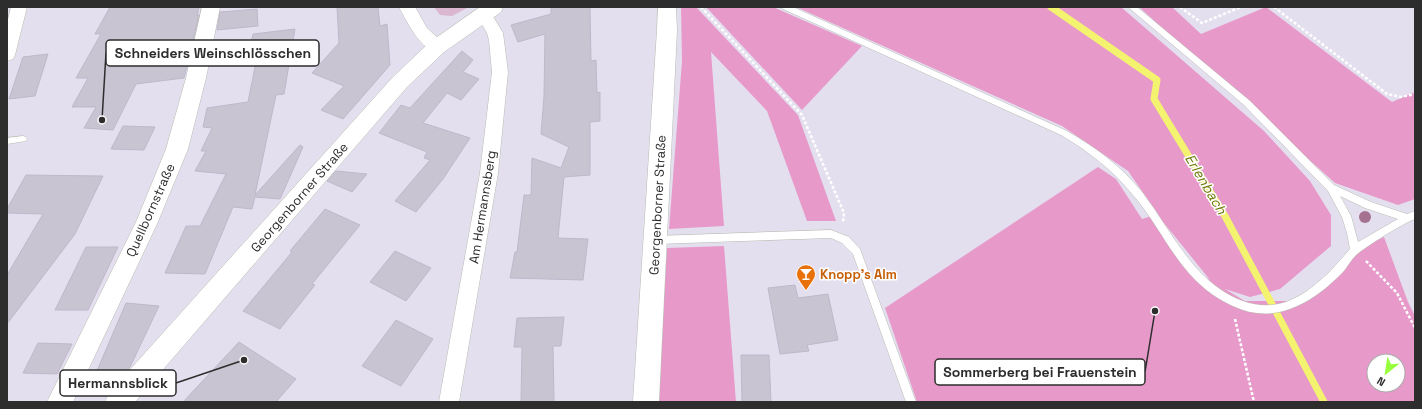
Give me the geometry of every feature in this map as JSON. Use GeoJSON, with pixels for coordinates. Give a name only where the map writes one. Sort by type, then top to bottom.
{"type":"FeatureCollection","features":[{"type":"Feature","properties":{"kind":"main road","name":"Quellbornstraße"},"geometry":{"type":"LineString","coordinates":[[60,402],[146,224],[174,156],[196,78],[211,7]]}},
{"type":"Feature","properties":{"kind":"main road","name":"Georgenborner Straße"},"geometry":{"type":"LineString","coordinates":[[646,402],[656,240],[667,7]]}},
{"type":"Feature","properties":{"kind":"main road","name":"Georgenborner Straße"},"geometry":{"type":"LineString","coordinates":[[118,402],[400,82],[437,47],[489,10]]}},
{"type":"Feature","properties":{"kind":"street"},"geometry":{"type":"LineString","coordinates":[[7,56],[19,7]]}},
{"type":"Feature","properties":{"kind":"street"},"geometry":{"type":"LineString","coordinates":[[407,7],[421,32],[437,47]]}},
{"type":"Feature","properties":{"kind":"street","name":"Am Hermannsberg"},"geometry":{"type":"LineString","coordinates":[[449,402],[489,173],[500,72],[497,40],[489,10]]}},
{"type":"Feature","properties":{"kind":"lane"},"geometry":{"type":"LineString","coordinates":[[786,7],[1064,133],[1080,142],[1109,163],[1125,178],[1139,195],[1190,270],[1215,293],[1231,301],[1246,306],[1263,309],[1286,306],[1296,302],[1314,290],[1337,271],[1355,251],[1411,217]]}},
{"type":"Feature","properties":{"kind":"lane"},"geometry":{"type":"LineString","coordinates":[[1132,7],[1247,103],[1330,188],[1346,216],[1352,233],[1355,251]]}},
{"type":"Feature","properties":{"kind":"lane"},"geometry":{"type":"LineString","coordinates":[[7,141],[24,139]]}},
{"type":"Feature","properties":{"kind":"lane"},"geometry":{"type":"LineString","coordinates":[[1330,188],[1368,205],[1411,217]]}},
{"type":"Feature","properties":{"kind":"lane"},"geometry":{"type":"LineString","coordinates":[[656,240],[831,234],[841,237],[857,252],[911,402]]}},
{"type":"Feature","properties":{"kind":"path"},"geometry":{"type":"LineString","coordinates":[[701,7],[726,32],[802,116],[844,213],[841,237]]}},
{"type":"Feature","properties":{"kind":"path"},"geometry":{"type":"LineString","coordinates":[[1180,7],[1202,23],[1241,7]]}},
{"type":"Feature","properties":{"kind":"path"},"geometry":{"type":"LineString","coordinates":[[1274,7],[1387,94],[1396,97],[1411,96],[1415,94]]}},
{"type":"Feature","properties":{"kind":"path"},"geometry":{"type":"LineString","coordinates":[[1355,251],[1397,292],[1415,328]]}},
{"type":"Feature","properties":{"kind":"path"},"geometry":{"type":"LineString","coordinates":[[1231,301],[1254,402]]}},
{"type":"Feature","properties":{"kind":"shaded area"},"geometry":{"type":"Polygon","coordinates":[[[434,7],[469,7],[452,16],[440,15],[434,7]]]}},
{"type":"Feature","properties":{"kind":"shaded area"},"geometry":{"type":"Polygon","coordinates":[[[681,7],[696,7],[798,115],[836,221],[807,221],[767,111],[711,52],[724,226],[669,229],[682,61],[681,7]]]}},
{"type":"Feature","properties":{"kind":"shaded area"},"geometry":{"type":"Polygon","coordinates":[[[706,7],[773,7],[862,46],[802,110],[706,7]]]}},
{"type":"Feature","properties":{"kind":"shaded area"},"geometry":{"type":"Polygon","coordinates":[[[796,7],[1121,7],[1264,131],[1310,181],[1331,215],[1331,246],[1280,289],[1250,297],[1225,289],[1245,301],[1298,301],[1353,252],[1384,237],[1408,302],[1415,316],[1415,402],[917,402],[885,308],[1098,167],[1116,179],[1142,219],[1158,214],[1128,171],[1062,126],[796,7]],[[1164,223],[1196,272],[1210,280],[1164,223]]]}},
{"type":"Feature","properties":{"kind":"shaded area"},"geometry":{"type":"Polygon","coordinates":[[[1139,7],[1172,7],[1201,34],[1266,7],[1392,102],[1415,92],[1415,199],[1398,205],[1335,183],[1139,7]]]}},
{"type":"Feature","properties":{"kind":"shaded area"},"geometry":{"type":"Polygon","coordinates":[[[724,246],[736,402],[657,402],[667,248],[724,246]]]}},
{"type":"Feature","properties":{"kind":"building"},"geometry":{"type":"Polygon","coordinates":[[[110,7],[199,7],[197,16],[199,15],[184,78],[136,84],[113,130],[84,128],[96,107],[72,107],[88,78],[76,78],[101,34],[95,34],[110,7]]]}},
{"type":"Feature","properties":{"kind":"building"},"geometry":{"type":"Polygon","coordinates":[[[337,7],[378,7],[380,26],[387,24],[390,65],[343,119],[321,110],[344,86],[312,73],[339,43],[337,7]]]}},
{"type":"Feature","properties":{"kind":"building"},"geometry":{"type":"Polygon","coordinates":[[[551,7],[590,7],[591,61],[596,60],[597,93],[600,92],[600,121],[590,122],[590,175],[564,177],[558,238],[588,239],[583,280],[510,278],[515,252],[517,252],[524,195],[531,195],[532,158],[561,168],[569,147],[541,134],[544,96],[545,34],[518,42],[511,25],[551,14],[551,7]]]}},
{"type":"Feature","properties":{"kind":"building"},"geometry":{"type":"Polygon","coordinates":[[[257,9],[258,26],[217,30],[220,12],[257,9]]]}},
{"type":"Feature","properties":{"kind":"building"},"geometry":{"type":"Polygon","coordinates":[[[295,29],[284,94],[276,95],[255,195],[300,145],[303,147],[280,199],[255,197],[252,209],[233,207],[205,274],[165,273],[186,226],[200,226],[226,174],[195,171],[206,151],[201,151],[212,128],[203,127],[207,108],[248,102],[257,57],[248,58],[253,34],[295,29]]]}},
{"type":"Feature","properties":{"kind":"building"},"geometry":{"type":"Polygon","coordinates":[[[462,51],[473,60],[463,72],[479,79],[461,100],[447,93],[423,123],[470,138],[443,179],[416,212],[395,201],[430,160],[424,158],[427,152],[379,133],[401,105],[410,108],[462,51]]]}},
{"type":"Feature","properties":{"kind":"building"},"geometry":{"type":"Polygon","coordinates":[[[48,54],[35,96],[9,99],[23,57],[48,54]]]}},
{"type":"Feature","properties":{"kind":"building"},"geometry":{"type":"Polygon","coordinates":[[[123,126],[155,127],[144,150],[111,149],[123,126]]]}},
{"type":"Feature","properties":{"kind":"building"},"geometry":{"type":"Polygon","coordinates":[[[336,171],[367,174],[352,192],[327,181],[336,171]]]}},
{"type":"Feature","properties":{"kind":"building"},"geometry":{"type":"Polygon","coordinates":[[[26,175],[103,176],[75,234],[7,324],[7,275],[43,214],[7,213],[7,209],[26,175]]]}},
{"type":"Feature","properties":{"kind":"building"},"geometry":{"type":"Polygon","coordinates":[[[325,209],[360,225],[312,284],[315,285],[280,329],[243,311],[292,252],[290,251],[325,209]]]}},
{"type":"Feature","properties":{"kind":"building"},"geometry":{"type":"Polygon","coordinates":[[[86,247],[118,247],[88,310],[55,310],[86,247]]]}},
{"type":"Feature","properties":{"kind":"building"},"geometry":{"type":"Polygon","coordinates":[[[395,251],[431,268],[406,301],[370,282],[395,251]]]}},
{"type":"Feature","properties":{"kind":"building"},"geometry":{"type":"Polygon","coordinates":[[[795,285],[798,298],[828,294],[838,340],[807,345],[809,351],[780,354],[768,288],[795,285]]]}},
{"type":"Feature","properties":{"kind":"building"},"geometry":{"type":"Polygon","coordinates":[[[126,303],[159,306],[130,367],[118,380],[93,380],[126,303]]]}},
{"type":"Feature","properties":{"kind":"building"},"geometry":{"type":"Polygon","coordinates":[[[564,317],[561,346],[553,346],[554,402],[521,402],[522,347],[514,347],[517,318],[564,317]]]}},
{"type":"Feature","properties":{"kind":"building"},"geometry":{"type":"Polygon","coordinates":[[[396,320],[433,339],[401,386],[362,366],[396,320]]]}},
{"type":"Feature","properties":{"kind":"building"},"geometry":{"type":"Polygon","coordinates":[[[239,342],[296,379],[276,402],[183,402],[239,342]]]}},
{"type":"Feature","properties":{"kind":"building"},"geometry":{"type":"Polygon","coordinates":[[[38,343],[72,344],[57,374],[23,373],[38,343]]]}},
{"type":"Feature","properties":{"kind":"building"},"geometry":{"type":"Polygon","coordinates":[[[741,355],[769,355],[771,402],[742,402],[741,355]]]}},
{"type":"Feature","properties":{"kind":"waterway","name":"Erlenbach"},"geometry":{"type":"LineString","coordinates":[[1051,7],[1157,80],[1154,99],[1225,216],[1324,402]]}},
{"type":"Feature","properties":{"kind":"place","name":"Schneiders Weinschlösschen"},"geometry":{"type":"Point","coordinates":[102,120]}},
{"type":"Feature","properties":{"kind":"place","name":"Knopp's Alm"},"geometry":{"type":"Point","coordinates":[806,291]}},
{"type":"Feature","properties":{"kind":"place","name":"Sommerberg bei Frauenstein"},"geometry":{"type":"Point","coordinates":[1155,311]}},
{"type":"Feature","properties":{"kind":"place","name":"Hermannsblick"},"geometry":{"type":"Point","coordinates":[244,360]}}]}
